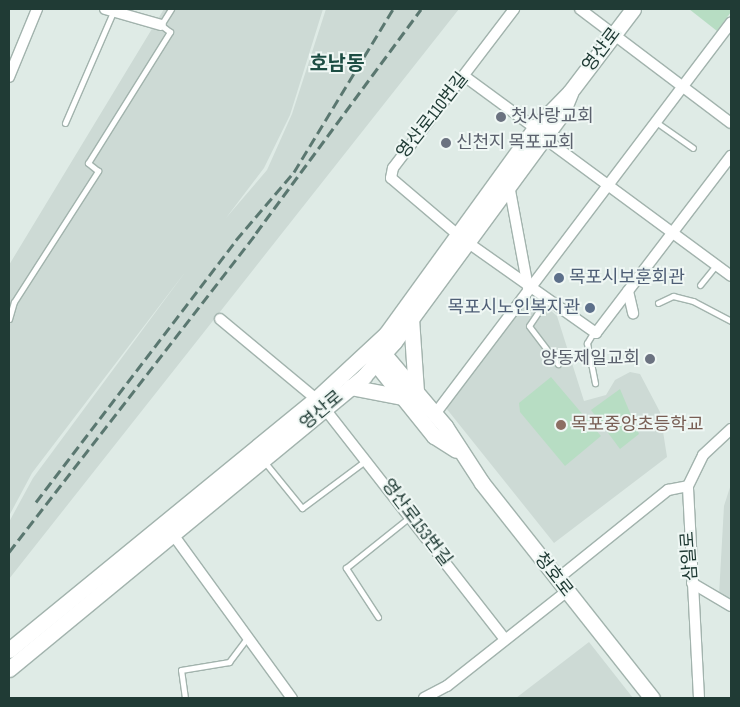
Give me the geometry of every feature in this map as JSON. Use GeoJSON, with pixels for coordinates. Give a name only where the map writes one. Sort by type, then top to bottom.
{"type":"FeatureCollection","features":[{"type":"Feature","properties":{"kind":"street"},"geometry":{"type":"LineString","coordinates":[[9,77],[37,9]]}},
{"type":"Feature","properties":{"kind":"street","name":"영산로110번길"},"geometry":{"type":"LineString","coordinates":[[463,239],[391,178],[395,164],[514,9]]}},
{"type":"Feature","properties":{"kind":"street"},"geometry":{"type":"LineString","coordinates":[[580,9],[612,37],[731,124]]}},
{"type":"Feature","properties":{"kind":"street","name":"영산로"},"geometry":{"type":"LineString","coordinates":[[9,650],[163,521],[320,404],[350,387],[463,239],[633,9]]}},
{"type":"Feature","properties":{"kind":"street"},"geometry":{"type":"LineString","coordinates":[[109,10],[143,13],[161,25]]}},
{"type":"Feature","properties":{"kind":"street"},"geometry":{"type":"LineString","coordinates":[[434,414],[731,22]]}},
{"type":"Feature","properties":{"kind":"street"},"geometry":{"type":"LineString","coordinates":[[464,76],[607,186],[676,231],[731,276]]}},
{"type":"Feature","properties":{"kind":"street","name":"영산로"},"geometry":{"type":"LineString","coordinates":[[9,669],[263,460],[411,318],[463,239],[509,185],[540,133]]}},
{"type":"Feature","properties":{"kind":"street"},"geometry":{"type":"LineString","coordinates":[[463,239],[528,289],[548,299],[593,333],[676,231],[731,156]]}},
{"type":"Feature","properties":{"kind":"street"},"geometry":{"type":"LineString","coordinates":[[509,185],[528,289]]}},
{"type":"Feature","properties":{"kind":"street"},"geometry":{"type":"LineString","coordinates":[[628,291],[633,313]]}},
{"type":"Feature","properties":{"kind":"street"},"geometry":{"type":"LineString","coordinates":[[350,387],[410,395],[411,318]]}},
{"type":"Feature","properties":{"kind":"street","name":"영산로153번길"},"geometry":{"type":"LineString","coordinates":[[220,319],[320,404],[367,459],[504,638]]}},
{"type":"Feature","properties":{"kind":"street","name":"청호로"},"geometry":{"type":"LineString","coordinates":[[375,354],[410,395],[434,436],[458,450]]}},
{"type":"Feature","properties":{"kind":"street","name":"청호로"},"geometry":{"type":"LineString","coordinates":[[410,395],[434,414],[458,450],[556,580],[652,698]]}},
{"type":"Feature","properties":{"kind":"street","name":"삼일로"},"geometry":{"type":"LineString","coordinates":[[699,698],[688,486],[703,455],[731,430]]}},
{"type":"Feature","properties":{"kind":"street"},"geometry":{"type":"LineString","coordinates":[[556,580],[668,490],[688,486]]}},
{"type":"Feature","properties":{"kind":"street"},"geometry":{"type":"LineString","coordinates":[[163,521],[292,698]]}},
{"type":"Feature","properties":{"kind":"street"},"geometry":{"type":"LineString","coordinates":[[692,583],[731,606]]}},
{"type":"Feature","properties":{"kind":"street"},"geometry":{"type":"LineString","coordinates":[[424,698],[447,686],[504,638],[566,592]]}},
{"type":"Feature","properties":{"kind":"lane"},"geometry":{"type":"LineString","coordinates":[[9,319],[14,302],[98,171],[88,164],[170,32],[161,25],[171,9]]}},
{"type":"Feature","properties":{"kind":"lane"},"geometry":{"type":"LineString","coordinates":[[65,123],[109,10]]}},
{"type":"Feature","properties":{"kind":"lane"},"geometry":{"type":"LineString","coordinates":[[655,122],[693,148]]}},
{"type":"Feature","properties":{"kind":"lane"},"geometry":{"type":"LineString","coordinates":[[700,285],[716,264]]}},
{"type":"Feature","properties":{"kind":"lane"},"geometry":{"type":"LineString","coordinates":[[658,303],[673,296],[693,301],[731,321]]}},
{"type":"Feature","properties":{"kind":"lane"},"geometry":{"type":"LineString","coordinates":[[548,299],[529,326],[558,364]]}},
{"type":"Feature","properties":{"kind":"lane"},"geometry":{"type":"LineString","coordinates":[[593,333],[587,343],[595,383]]}},
{"type":"Feature","properties":{"kind":"lane"},"geometry":{"type":"LineString","coordinates":[[263,460],[302,508],[367,459]]}},
{"type":"Feature","properties":{"kind":"lane"},"geometry":{"type":"LineString","coordinates":[[378,617],[346,568],[411,516]]}},
{"type":"Feature","properties":{"kind":"lane"},"geometry":{"type":"LineString","coordinates":[[185,698],[181,670],[229,662],[247,637]]}},
{"type":"Feature","properties":{"kind":"shaded area"},"geometry":{"type":"Polygon","coordinates":[[[164,9],[323,9],[290,115],[264,168],[226,218],[267,170],[292,114],[326,9],[459,9],[9,579],[9,522],[33,478],[186,271],[32,473],[9,516],[9,265],[164,9]]]}},
{"type":"Feature","properties":{"kind":"shaded area","name":"목포중앙초등학교"},"geometry":{"type":"Polygon","coordinates":[[[542,303],[557,316],[584,401],[606,395],[615,380],[630,372],[640,374],[660,412],[667,457],[554,543],[446,408],[525,304],[542,303]]]}},
{"type":"Feature","properties":{"kind":"shaded area"},"geometry":{"type":"Polygon","coordinates":[[[731,484],[731,602],[719,595],[724,506],[731,484]]]}},
{"type":"Feature","properties":{"kind":"shaded area"},"geometry":{"type":"Polygon","coordinates":[[[589,642],[633,698],[516,698],[589,642]]]}},
{"type":"Feature","properties":{"kind":"green space"},"geometry":{"type":"Polygon","coordinates":[[[689,9],[731,9],[731,12],[717,31],[689,9]]]}},
{"type":"Feature","properties":{"kind":"green space"},"geometry":{"type":"Polygon","coordinates":[[[551,377],[601,436],[565,466],[520,412],[519,403],[551,377]]]}},
{"type":"Feature","properties":{"kind":"green space"},"geometry":{"type":"Polygon","coordinates":[[[620,389],[639,434],[620,449],[591,410],[620,389]]]}},
{"type":"Feature","properties":{"kind":"railway"},"geometry":{"type":"LineString","coordinates":[[36,502],[236,240],[294,172],[393,9]]}},
{"type":"Feature","properties":{"kind":"railway"},"geometry":{"type":"LineString","coordinates":[[9,552],[256,233],[421,9]]}},
{"type":"Feature","properties":{"kind":"place","name":"첫사랑교회"},"geometry":{"type":"Point","coordinates":[501,117]}},
{"type":"Feature","properties":{"kind":"place","name":"신천지 목포교회"},"geometry":{"type":"Point","coordinates":[446,143]}},
{"type":"Feature","properties":{"kind":"place","name":"목포시보훈회관"},"geometry":{"type":"Point","coordinates":[559,278]}},
{"type":"Feature","properties":{"kind":"place","name":"목포시노인복지관"},"geometry":{"type":"Point","coordinates":[590,308]}},
{"type":"Feature","properties":{"kind":"place","name":"양동제일교회"},"geometry":{"type":"Point","coordinates":[650,359]}},
{"type":"Feature","properties":{"kind":"place","name":"목포중앙초등학교"},"geometry":{"type":"Point","coordinates":[561,425]}},
{"type":"Feature","properties":{"kind":"district","name":"호남동"},"geometry":{"type":"Point","coordinates":[337,64]}}]}
